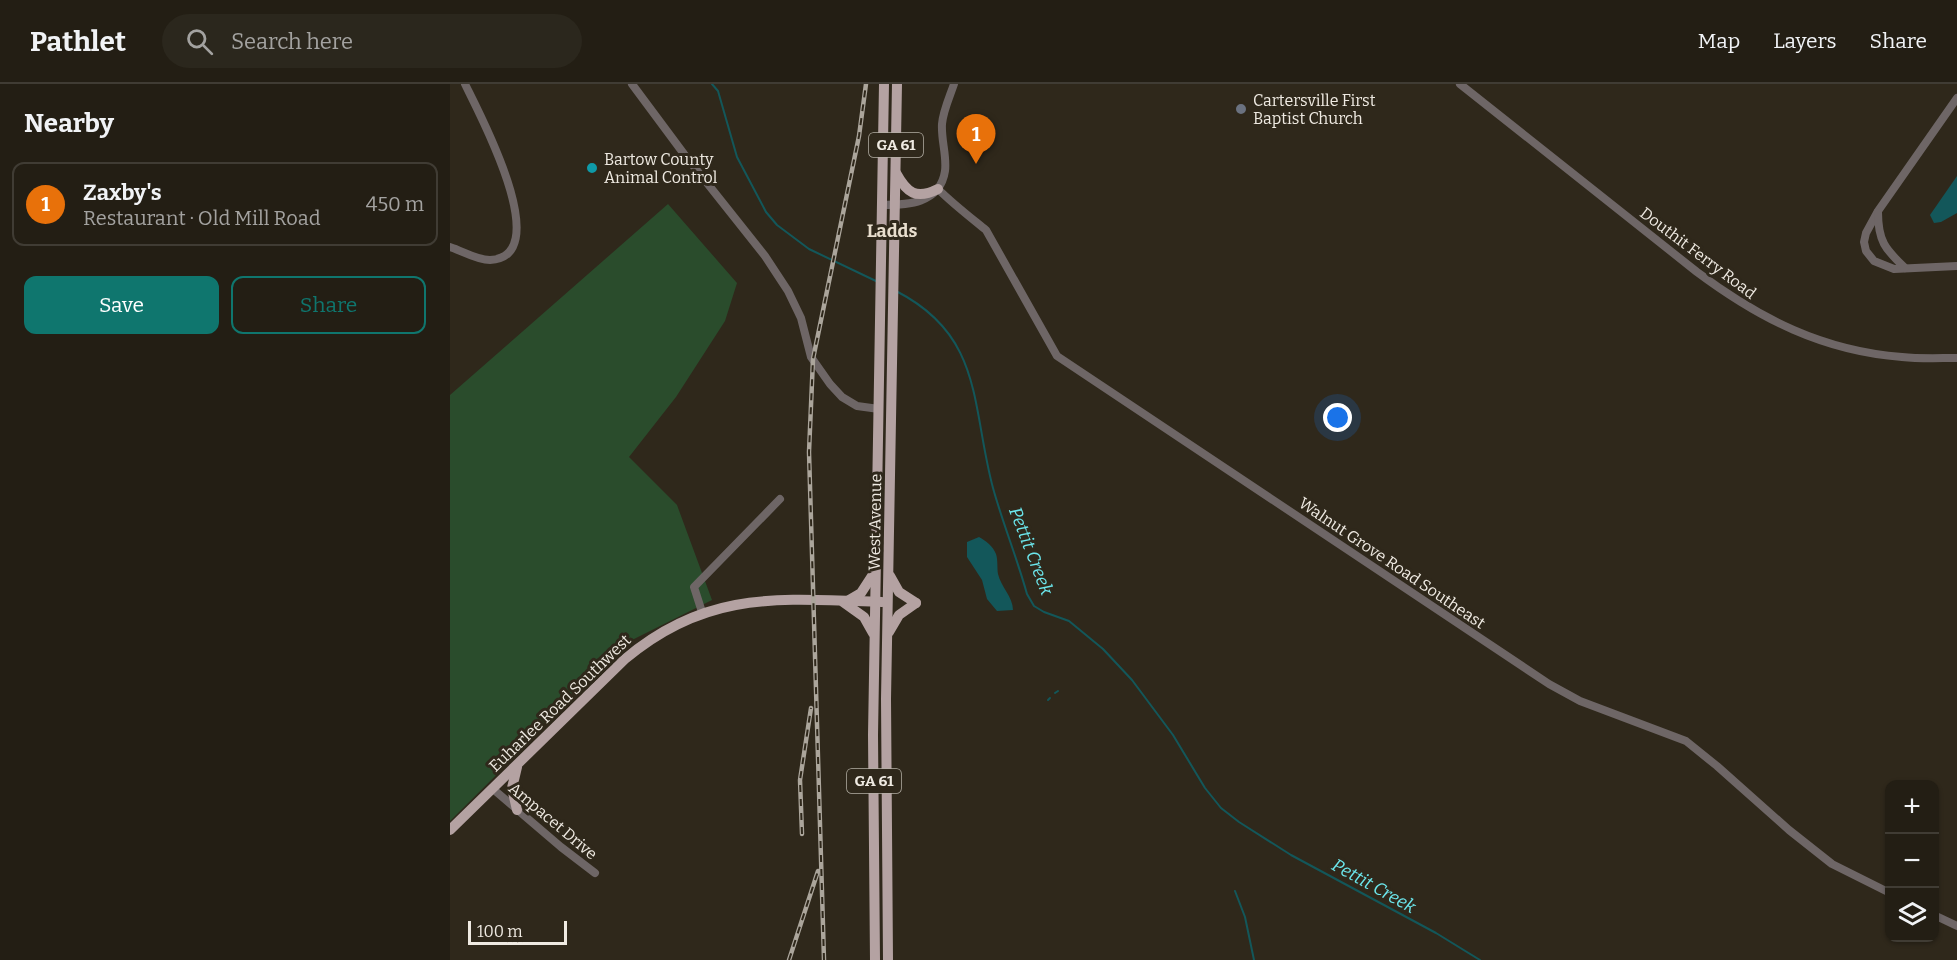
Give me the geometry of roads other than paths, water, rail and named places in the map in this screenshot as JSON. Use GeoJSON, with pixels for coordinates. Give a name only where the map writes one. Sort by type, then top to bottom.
{"type":"FeatureCollection","features":[{"type":"Feature","properties":{"kind":"main road","name":"West Avenue"},"geometry":{"type":"LineString","coordinates":[[875,960],[873,766],[884,84]]}},
{"type":"Feature","properties":{"kind":"main road","name":"West Avenue"},"geometry":{"type":"LineString","coordinates":[[888,960],[886,777],[897,84]]}},
{"type":"Feature","properties":{"kind":"main road"},"geometry":{"type":"LineString","coordinates":[[896,173],[907,189],[916,194],[929,194],[938,189]]}},
{"type":"Feature","properties":{"kind":"main road"},"geometry":{"type":"LineString","coordinates":[[875,638],[864,617],[844,601],[861,593],[876,570]]}},
{"type":"Feature","properties":{"kind":"main road"},"geometry":{"type":"LineString","coordinates":[[888,638],[890,629],[899,615],[916,603],[899,592],[889,573]]}},
{"type":"Feature","properties":{"kind":"main road","name":"Euharlee Road Southwest"},"geometry":{"type":"LineString","coordinates":[[450,830],[636,649],[666,629],[702,612],[732,604],[764,600],[888,603]]}},
{"type":"Feature","properties":{"kind":"main road"},"geometry":{"type":"LineString","coordinates":[[517,810],[512,788],[518,764]]}},
{"type":"Feature","properties":{"kind":"street"},"geometry":{"type":"LineString","coordinates":[[450,247],[479,258],[497,259],[511,248],[517,229],[510,188],[465,84]]}},
{"type":"Feature","properties":{"kind":"street"},"geometry":{"type":"LineString","coordinates":[[632,84],[765,256],[788,291],[801,318],[811,357],[830,384],[843,397],[857,406],[879,410]]}},
{"type":"Feature","properties":{"kind":"street"},"geometry":{"type":"LineString","coordinates":[[882,205],[916,203],[938,189],[945,172],[942,123],[954,84]]}},
{"type":"Feature","properties":{"kind":"street","name":"Douthit Ferry Road"},"geometry":{"type":"LineString","coordinates":[[1460,84],[1697,272],[1731,297],[1766,318],[1811,338],[1852,350],[1904,358],[1957,358]]}},
{"type":"Feature","properties":{"kind":"street"},"geometry":{"type":"LineString","coordinates":[[1957,98],[1878,211],[1866,232],[1864,242],[1866,251],[1874,261],[1882,265],[1894,268],[1957,266]]}},
{"type":"Feature","properties":{"kind":"street","name":"Walnut Grove Road Southeast"},"geometry":{"type":"LineString","coordinates":[[938,189],[953,205],[972,217],[986,230],[1057,356],[1549,684],[1580,700],[1686,741],[1832,864],[1885,891]]}},
{"type":"Feature","properties":{"kind":"street"},"geometry":{"type":"LineString","coordinates":[[1878,211],[1878,226],[1882,242],[1905,268]]}},
{"type":"Feature","properties":{"kind":"street"},"geometry":{"type":"LineString","coordinates":[[702,612],[694,586],[780,499]]}},
{"type":"Feature","properties":{"kind":"street","name":"Ampacet Drive"},"geometry":{"type":"LineString","coordinates":[[493,789],[595,873]]}},
{"type":"Feature","properties":{"kind":"street"},"geometry":{"type":"LineString","coordinates":[[1939,917],[1957,926]]}},
{"type":"Feature","properties":{"kind":"water"},"geometry":{"type":"Polygon","coordinates":[[[1957,176],[1957,213],[1941,222],[1934,223],[1930,215],[1957,176]]]}},
{"type":"Feature","properties":{"kind":"water"},"geometry":{"type":"Polygon","coordinates":[[[979,537],[995,551],[998,574],[1013,610],[997,611],[987,599],[982,580],[967,557],[967,542],[979,537]]]}},
{"type":"Feature","properties":{"kind":"waterway","name":"Pettit Creek"},"geometry":{"type":"LineString","coordinates":[[712,84],[718,91],[737,157],[766,212],[777,225],[809,249],[878,282]]}},
{"type":"Feature","properties":{"kind":"waterway","name":"Pettit Creek"},"geometry":{"type":"LineString","coordinates":[[896,291],[925,309],[945,329],[960,351],[976,401],[993,488],[1027,594],[1034,606],[1069,621],[1103,649],[1132,680],[1173,735],[1205,788],[1221,808],[1291,855],[1436,933],[1480,960]]}},
{"type":"Feature","properties":{"kind":"waterway"},"geometry":{"type":"LineString","coordinates":[[1235,891],[1245,917],[1254,960]]}},
{"type":"Feature","properties":{"kind":"railway"},"geometry":{"type":"LineString","coordinates":[[824,960],[809,452],[813,359],[859,136],[866,84]]}},
{"type":"Feature","properties":{"kind":"railway"},"geometry":{"type":"LineString","coordinates":[[802,834],[800,780],[811,708]]}},
{"type":"Feature","properties":{"kind":"railway"},"geometry":{"type":"LineString","coordinates":[[789,960],[818,871]]}},
{"type":"Feature","properties":{"kind":"place","name":"Cartersville First Baptist Church"},"geometry":{"type":"Point","coordinates":[1241,109]}},
{"type":"Feature","properties":{"kind":"place","name":"Zaxby's"},"geometry":{"type":"Point","coordinates":[976,164]}},
{"type":"Feature","properties":{"kind":"place","name":"Bartow County Animal Control"},"geometry":{"type":"Point","coordinates":[592,168]}},
{"type":"Feature","properties":{"kind":"district","name":"Ladds"},"geometry":{"type":"Point","coordinates":[892,231]}}]}
